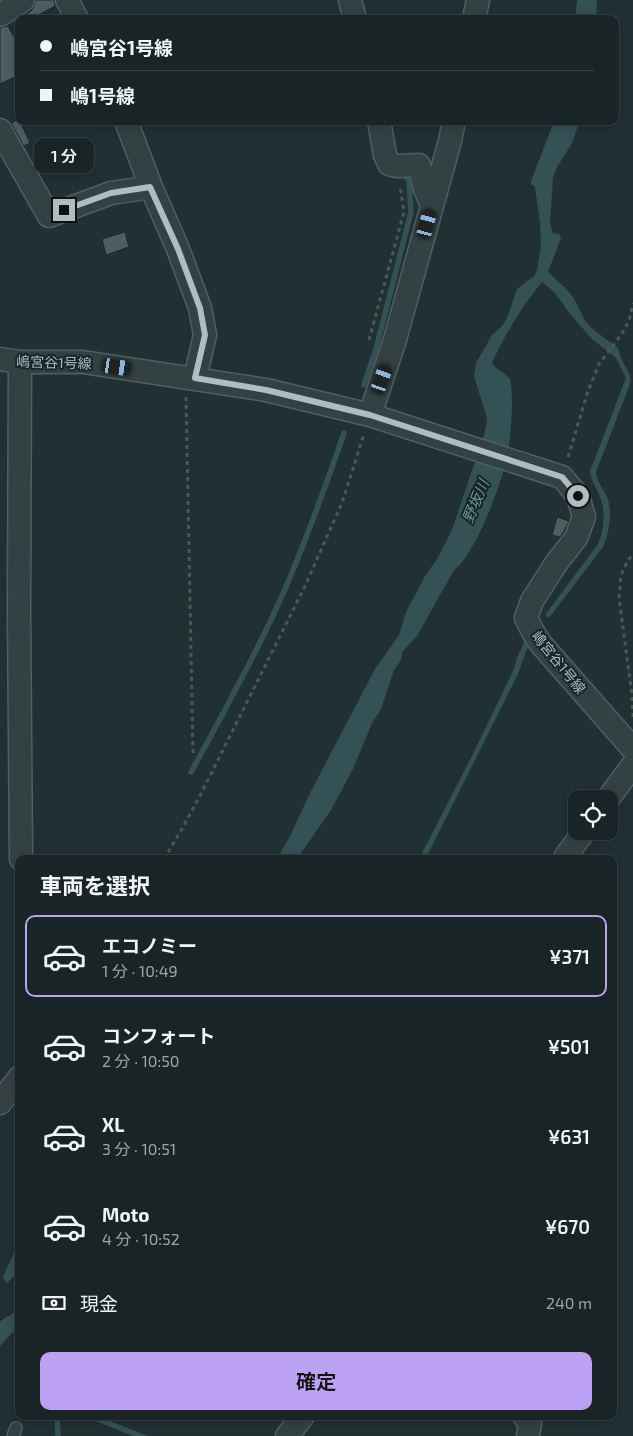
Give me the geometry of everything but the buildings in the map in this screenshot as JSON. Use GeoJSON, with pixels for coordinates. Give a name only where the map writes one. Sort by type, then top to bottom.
{"type":"FeatureCollection","features":[{"type":"Feature","properties":{"kind":"street"},"geometry":{"type":"LineString","coordinates":[[0,15],[23,0]]}},
{"type":"Feature","properties":{"kind":"street"},"geometry":{"type":"LineString","coordinates":[[67,0],[75,15]]}},
{"type":"Feature","properties":{"kind":"street"},"geometry":{"type":"LineString","coordinates":[[350,0],[354,15]]}},
{"type":"Feature","properties":{"kind":"street"},"geometry":{"type":"LineString","coordinates":[[475,15],[478,0]]}},
{"type":"Feature","properties":{"kind":"street"},"geometry":{"type":"LineString","coordinates":[[127,125],[150,187],[178,249],[200,308],[205,335],[190,377]]}},
{"type":"Feature","properties":{"kind":"street"},"geometry":{"type":"LineString","coordinates":[[379,125],[385,155],[389,164],[397,166],[419,165],[425,189],[432,206]]}},
{"type":"Feature","properties":{"kind":"street"},"geometry":{"type":"LineString","coordinates":[[370,415],[394,343],[453,125]]}},
{"type":"Feature","properties":{"kind":"street"},"geometry":{"type":"LineString","coordinates":[[0,130],[49,216],[111,193],[150,187]]}},
{"type":"Feature","properties":{"kind":"street"},"geometry":{"type":"LineString","coordinates":[[10,361],[19,619],[21,855]]}},
{"type":"Feature","properties":{"kind":"street","name":"嶋宮谷1号線"},"geometry":{"type":"LineString","coordinates":[[10,361],[83,362],[266,390],[370,415],[562,477],[578,496],[584,516],[576,538],[557,562],[532,601],[526,618],[540,643],[628,744]]}},
{"type":"Feature","properties":{"kind":"street"},"geometry":{"type":"LineString","coordinates":[[615,790],[633,765]]}},
{"type":"Feature","properties":{"kind":"street"},"geometry":{"type":"LineString","coordinates":[[567,855],[578,840]]}},
{"type":"Feature","properties":{"kind":"street"},"geometry":{"type":"LineString","coordinates":[[0,1103],[15,1083]]}},
{"type":"Feature","properties":{"kind":"street"},"geometry":{"type":"LineString","coordinates":[[287,1436],[301,1420]]}},
{"type":"Feature","properties":{"kind":"street"},"geometry":{"type":"LineString","coordinates":[[527,1420],[530,1423],[528,1436]]}},
{"type":"Feature","properties":{"kind":"path"},"geometry":{"type":"LineString","coordinates":[[369,340],[404,212],[400,183],[389,164]]}},
{"type":"Feature","properties":{"kind":"path"},"geometry":{"type":"LineString","coordinates":[[562,477],[588,391],[604,356],[621,335],[629,321],[633,303]]}},
{"type":"Feature","properties":{"kind":"path"},"geometry":{"type":"LineString","coordinates":[[190,377],[192,754]]}},
{"type":"Feature","properties":{"kind":"path"},"geometry":{"type":"LineString","coordinates":[[166,855],[204,788],[305,586],[342,503],[370,415]]}},
{"type":"Feature","properties":{"kind":"path"},"geometry":{"type":"LineString","coordinates":[[628,744],[633,717],[632,695],[619,598],[621,574],[633,554]]}},
{"type":"Feature","properties":{"kind":"water"},"geometry":{"type":"Polygon","coordinates":[[[577,0],[597,0],[596,15],[575,15],[577,0]]]}},
{"type":"Feature","properties":{"kind":"water","name":"野坂川"},"geometry":{"type":"Polygon","coordinates":[[[552,125],[578,125],[571,145],[557,167],[553,178],[550,223],[553,233],[559,234],[561,238],[548,272],[570,293],[589,326],[618,348],[621,359],[629,372],[630,384],[596,472],[610,509],[610,522],[605,542],[549,618],[545,615],[600,539],[604,520],[603,508],[590,471],[626,378],[616,358],[592,339],[555,293],[542,282],[514,321],[492,363],[510,379],[512,415],[505,464],[496,494],[483,525],[469,552],[454,570],[417,636],[403,651],[401,660],[394,670],[381,709],[372,723],[353,769],[331,810],[300,855],[279,855],[375,669],[399,635],[406,612],[452,530],[485,432],[487,418],[474,376],[476,363],[492,335],[502,326],[507,318],[517,289],[534,276],[537,270],[541,247],[540,223],[535,187],[531,184],[552,125]]]}},
{"type":"Feature","properties":{"kind":"water"},"geometry":{"type":"Polygon","coordinates":[[[527,636],[530,641],[518,674],[427,855],[421,855],[473,754],[513,671],[527,636]]]}},
{"type":"Feature","properties":{"kind":"water"},"geometry":{"type":"Polygon","coordinates":[[[15,1250],[15,1274],[6,1283],[3,1277],[15,1250]]]}},
{"type":"Feature","properties":{"kind":"water"},"geometry":{"type":"Polygon","coordinates":[[[15,1311],[15,1330],[0,1346],[0,1322],[15,1311]]]}},
{"type":"Feature","properties":{"kind":"water"},"geometry":{"type":"Polygon","coordinates":[[[93,1420],[107,1420],[148,1436],[133,1436],[93,1420]]]}},
{"type":"Feature","properties":{"kind":"waterway"},"geometry":{"type":"LineString","coordinates":[[364,385],[376,349],[411,212],[409,181],[403,171]]}},
{"type":"Feature","properties":{"kind":"waterway"},"geometry":{"type":"LineString","coordinates":[[191,772],[236,690],[287,586],[344,433]]}},
{"type":"Feature","properties":{"kind":"waterway"},"geometry":{"type":"LineString","coordinates":[[57,1420],[58,1436]]}},
{"type":"Feature","properties":{"kind":"route"},"geometry":{"type":"LineString","coordinates":[[64,210],[111,193],[150,187],[178,249],[200,308],[205,335],[195,378],[266,390],[370,415],[562,477],[578,496]]}}]}
